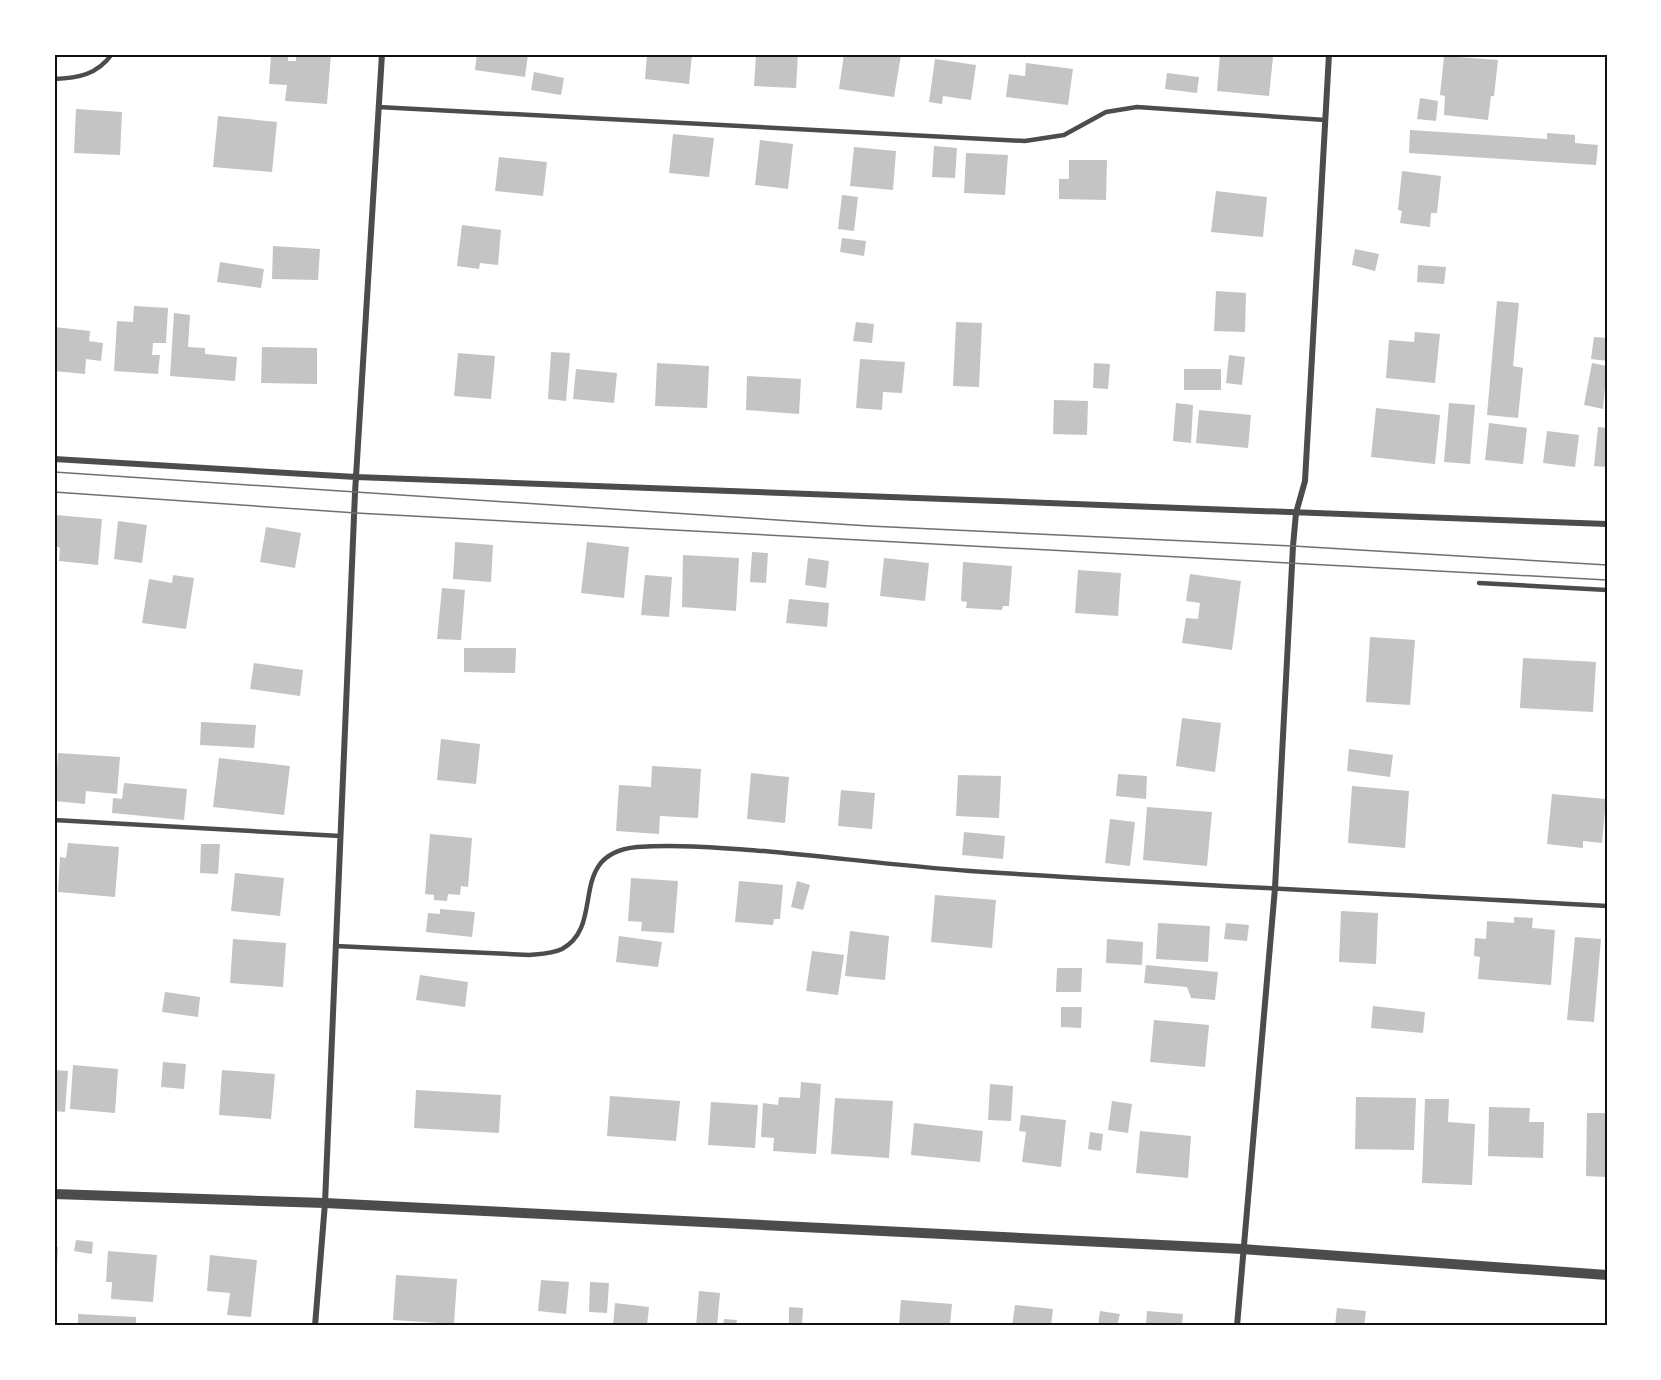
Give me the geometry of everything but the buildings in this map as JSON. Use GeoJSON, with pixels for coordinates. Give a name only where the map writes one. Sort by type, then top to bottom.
{"type":"FeatureCollection","features":[{"type":"Feature","properties":{"kind":"street"},"geometry":{"type":"LineString","coordinates":[[315,1326],[325,1203],[334,946],[356,477],[382,54]]}},
{"type":"Feature","properties":{"kind":"street"},"geometry":{"type":"LineString","coordinates":[[1237,1326],[1275,888],[1296,513],[1305,481],[1329,54]]}},
{"type":"Feature","properties":{"kind":"street"},"geometry":{"type":"LineString","coordinates":[[54,459],[356,477],[1607,524]]}},
{"type":"Feature","properties":{"kind":"street"},"geometry":{"type":"LineString","coordinates":[[54,1194],[325,1203],[1242,1249],[1607,1275]]}},
{"type":"Feature","properties":{"kind":"lane"},"geometry":{"type":"LineString","coordinates":[[54,79],[84,76],[105,64],[111,54]]}},
{"type":"Feature","properties":{"kind":"lane"},"geometry":{"type":"LineString","coordinates":[[378,107],[1025,141],[1064,135],[1106,112],[1137,107],[1325,120]]}},
{"type":"Feature","properties":{"kind":"lane"},"geometry":{"type":"LineString","coordinates":[[1479,583],[1607,590]]}},
{"type":"Feature","properties":{"kind":"lane"},"geometry":{"type":"LineString","coordinates":[[54,820],[340,836]]}},
{"type":"Feature","properties":{"kind":"lane"},"geometry":{"type":"LineString","coordinates":[[334,946],[529,955],[551,953],[570,943],[579,928],[591,882],[602,861],[620,849],[638,847],[743,850],[970,871],[1607,906]]}},
{"type":"Feature","properties":{"kind":"tram line"},"geometry":{"type":"LineString","coordinates":[[54,472],[869,526],[1293,546],[1607,565]]}},
{"type":"Feature","properties":{"kind":"tram line"},"geometry":{"type":"LineString","coordinates":[[54,492],[356,513],[1607,580]]}}]}
